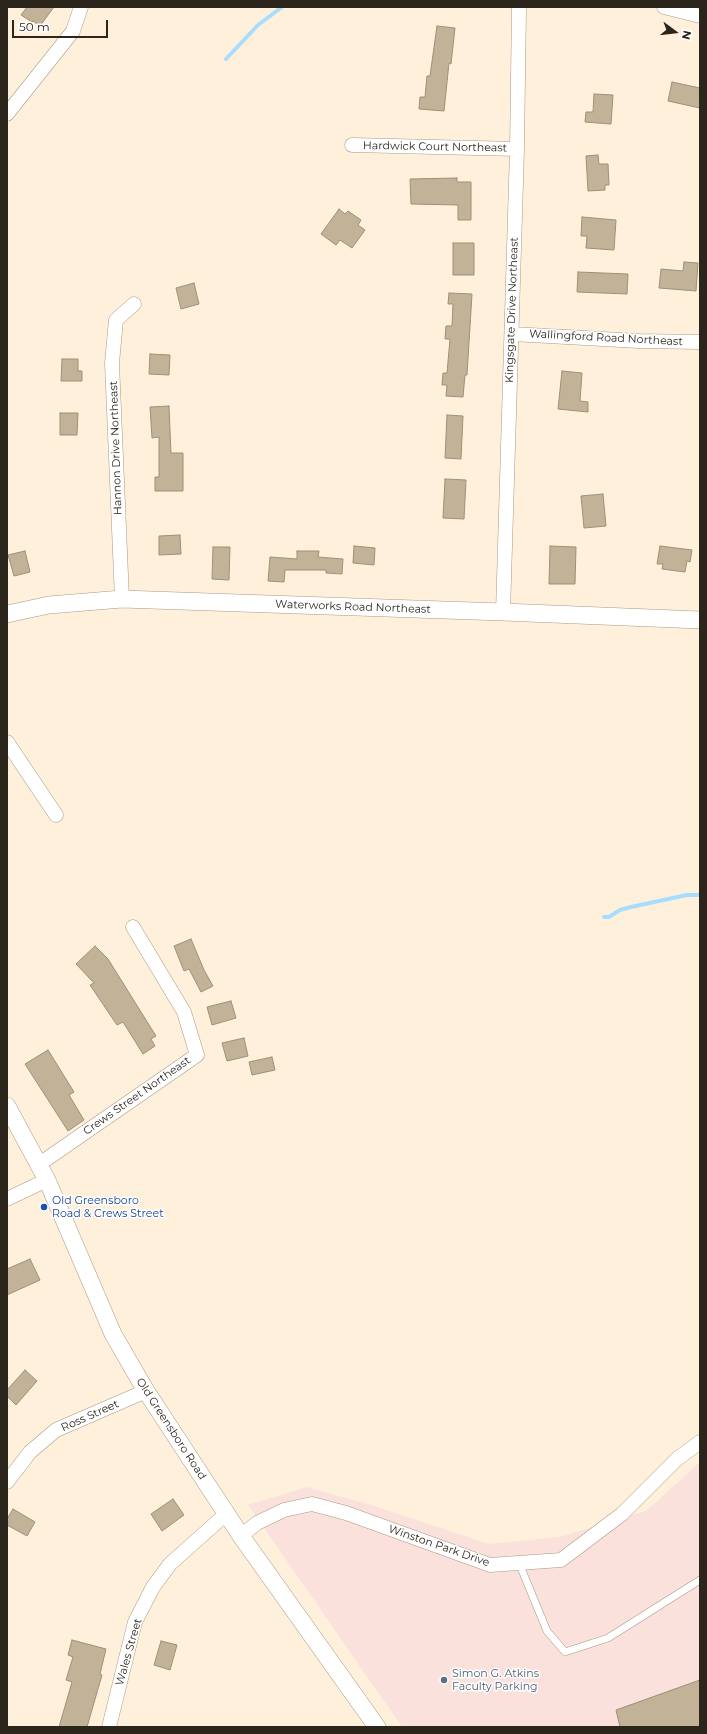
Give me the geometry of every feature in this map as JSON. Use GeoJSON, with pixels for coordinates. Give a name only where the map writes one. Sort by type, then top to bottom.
{"type":"FeatureCollection","features":[{"type":"Feature","properties":{"kind":"street"},"geometry":{"type":"LineString","coordinates":[[7,114],[73,31],[81,7]]}},
{"type":"Feature","properties":{"kind":"street","name":"Kingsgate Drive Northeast"},"geometry":{"type":"LineString","coordinates":[[503,612],[517,149],[519,7]]}},
{"type":"Feature","properties":{"kind":"street"},"geometry":{"type":"LineString","coordinates":[[664,7],[700,16]]}},
{"type":"Feature","properties":{"kind":"street","name":"Hardwick Court Northeast"},"geometry":{"type":"LineString","coordinates":[[352,145],[517,149]]}},
{"type":"Feature","properties":{"kind":"street","name":"Hannon Drive Northeast"},"geometry":{"type":"LineString","coordinates":[[122,600],[112,363],[116,320],[134,304]]}},
{"type":"Feature","properties":{"kind":"street","name":"Wallingford Road Northeast"},"geometry":{"type":"LineString","coordinates":[[512,334],[639,341],[700,342]]}},
{"type":"Feature","properties":{"kind":"street","name":"Waterworks Road Northeast"},"geometry":{"type":"LineString","coordinates":[[7,614],[49,605],[122,600],[700,620]]}},
{"type":"Feature","properties":{"kind":"street"},"geometry":{"type":"LineString","coordinates":[[7,742],[56,815]]}},
{"type":"Feature","properties":{"kind":"street","name":"Crews Street Northeast"},"geometry":{"type":"LineString","coordinates":[[38,1165],[197,1055],[184,1012],[134,927]]}},
{"type":"Feature","properties":{"kind":"street","name":"Old Greensboro Road"},"geometry":{"type":"LineString","coordinates":[[7,1106],[47,1180],[113,1334],[146,1391],[241,1536],[377,1727]]}},
{"type":"Feature","properties":{"kind":"street"},"geometry":{"type":"LineString","coordinates":[[7,1199],[47,1180]]}},
{"type":"Feature","properties":{"kind":"street","name":"Ross Street"},"geometry":{"type":"LineString","coordinates":[[7,1482],[30,1452],[56,1430],[146,1391]]}},
{"type":"Feature","properties":{"kind":"street","name":"Winston Park Drive"},"geometry":{"type":"LineString","coordinates":[[241,1536],[257,1523],[284,1510],[312,1504],[346,1513],[490,1565],[562,1560],[622,1514],[677,1459],[700,1442]]}},
{"type":"Feature","properties":{"kind":"street","name":"Wales Street"},"geometry":{"type":"LineString","coordinates":[[109,1727],[135,1622],[153,1587],[170,1564],[226,1514]]}},
{"type":"Feature","properties":{"kind":"lane"},"geometry":{"type":"LineString","coordinates":[[519,1563],[547,1632],[565,1652],[608,1638],[700,1580]]}},
{"type":"Feature","properties":{"kind":"shaded area"},"geometry":{"type":"Polygon","coordinates":[[[700,1462],[700,1727],[402,1727],[248,1505],[307,1487],[371,1505],[489,1544],[559,1537],[646,1511],[700,1462]]]}},
{"type":"Feature","properties":{"kind":"building"},"geometry":{"type":"Polygon","coordinates":[[[27,7],[54,7],[40,26],[21,15],[27,7]]]}},
{"type":"Feature","properties":{"kind":"building"},"geometry":{"type":"Polygon","coordinates":[[[437,26],[455,28],[451,64],[449,63],[444,111],[419,109],[420,97],[425,97],[427,76],[430,76],[437,26]]]}},
{"type":"Feature","properties":{"kind":"building"},"geometry":{"type":"Polygon","coordinates":[[[672,82],[700,88],[700,108],[668,101],[672,82]]]}},
{"type":"Feature","properties":{"kind":"building"},"geometry":{"type":"Polygon","coordinates":[[[594,94],[613,95],[611,124],[585,122],[586,112],[593,112],[594,94]]]}},
{"type":"Feature","properties":{"kind":"building"},"geometry":{"type":"Polygon","coordinates":[[[598,155],[599,164],[608,164],[609,185],[605,185],[605,190],[588,191],[586,156],[598,155]]]}},
{"type":"Feature","properties":{"kind":"building"},"geometry":{"type":"Polygon","coordinates":[[[457,178],[457,182],[471,182],[471,220],[458,220],[458,205],[411,204],[410,179],[457,178]]]}},
{"type":"Feature","properties":{"kind":"building"},"geometry":{"type":"Polygon","coordinates":[[[339,209],[345,214],[348,211],[361,220],[358,225],[365,230],[352,248],[340,240],[336,245],[321,234],[339,209]]]}},
{"type":"Feature","properties":{"kind":"building"},"geometry":{"type":"Polygon","coordinates":[[[582,217],[616,220],[614,250],[586,248],[587,236],[581,236],[582,217]]]}},
{"type":"Feature","properties":{"kind":"building"},"geometry":{"type":"Polygon","coordinates":[[[453,243],[474,243],[474,275],[453,275],[453,243]]]}},
{"type":"Feature","properties":{"kind":"building"},"geometry":{"type":"Polygon","coordinates":[[[684,262],[698,263],[696,291],[659,288],[661,269],[683,271],[684,262]]]}},
{"type":"Feature","properties":{"kind":"building"},"geometry":{"type":"Polygon","coordinates":[[[578,272],[628,274],[627,294],[577,292],[578,272]]]}},
{"type":"Feature","properties":{"kind":"building"},"geometry":{"type":"Polygon","coordinates":[[[194,283],[199,304],[181,309],[176,288],[194,283]]]}},
{"type":"Feature","properties":{"kind":"building"},"geometry":{"type":"Polygon","coordinates":[[[449,293],[472,294],[467,375],[465,375],[463,397],[446,396],[447,385],[442,385],[443,373],[447,373],[450,339],[445,339],[446,326],[452,326],[453,304],[448,304],[449,293]]]}},
{"type":"Feature","properties":{"kind":"building"},"geometry":{"type":"Polygon","coordinates":[[[150,354],[170,355],[169,375],[149,374],[150,354]]]}},
{"type":"Feature","properties":{"kind":"building"},"geometry":{"type":"Polygon","coordinates":[[[62,359],[78,359],[78,371],[82,371],[82,381],[61,381],[62,359]]]}},
{"type":"Feature","properties":{"kind":"building"},"geometry":{"type":"Polygon","coordinates":[[[562,371],[582,373],[580,401],[588,402],[588,412],[558,409],[562,371]]]}},
{"type":"Feature","properties":{"kind":"building"},"geometry":{"type":"Polygon","coordinates":[[[169,406],[171,453],[183,453],[183,491],[155,491],[155,477],[159,477],[159,437],[152,438],[150,407],[169,406]]]}},
{"type":"Feature","properties":{"kind":"building"},"geometry":{"type":"Polygon","coordinates":[[[60,413],[78,413],[77,435],[60,435],[60,413]]]}},
{"type":"Feature","properties":{"kind":"building"},"geometry":{"type":"Polygon","coordinates":[[[447,415],[463,416],[461,459],[445,458],[447,415]]]}},
{"type":"Feature","properties":{"kind":"building"},"geometry":{"type":"Polygon","coordinates":[[[445,479],[466,480],[464,519],[443,518],[445,479]]]}},
{"type":"Feature","properties":{"kind":"building"},"geometry":{"type":"Polygon","coordinates":[[[603,494],[606,526],[584,528],[581,496],[603,494]]]}},
{"type":"Feature","properties":{"kind":"building"},"geometry":{"type":"Polygon","coordinates":[[[180,535],[181,554],[159,555],[159,536],[180,535]]]}},
{"type":"Feature","properties":{"kind":"building"},"geometry":{"type":"Polygon","coordinates":[[[354,546],[375,548],[374,565],[353,563],[354,546]]]}},
{"type":"Feature","properties":{"kind":"building"},"geometry":{"type":"Polygon","coordinates":[[[550,546],[576,547],[575,584],[549,584],[550,546]]]}},
{"type":"Feature","properties":{"kind":"building"},"geometry":{"type":"Polygon","coordinates":[[[660,546],[692,550],[690,562],[687,561],[685,572],[662,569],[663,564],[657,564],[660,546]]]}},
{"type":"Feature","properties":{"kind":"building"},"geometry":{"type":"Polygon","coordinates":[[[213,547],[230,547],[229,580],[212,579],[213,547]]]}},
{"type":"Feature","properties":{"kind":"building"},"geometry":{"type":"Polygon","coordinates":[[[25,551],[30,572],[14,576],[8,555],[25,551]]]}},
{"type":"Feature","properties":{"kind":"building"},"geometry":{"type":"Polygon","coordinates":[[[297,551],[319,551],[318,557],[343,559],[342,574],[326,573],[326,570],[285,570],[284,582],[268,581],[270,557],[297,559],[297,551]]]}},
{"type":"Feature","properties":{"kind":"building"},"geometry":{"type":"Polygon","coordinates":[[[191,939],[204,970],[213,986],[201,992],[189,969],[184,971],[174,946],[191,939]]]}},
{"type":"Feature","properties":{"kind":"building"},"geometry":{"type":"Polygon","coordinates":[[[95,946],[108,959],[156,1036],[151,1039],[155,1046],[143,1054],[123,1022],[117,1025],[90,985],[94,983],[76,964],[95,946]]]}},
{"type":"Feature","properties":{"kind":"building"},"geometry":{"type":"Polygon","coordinates":[[[231,1001],[236,1018],[212,1025],[207,1007],[231,1001]]]}},
{"type":"Feature","properties":{"kind":"building"},"geometry":{"type":"Polygon","coordinates":[[[244,1038],[248,1056],[227,1061],[222,1043],[244,1038]]]}},
{"type":"Feature","properties":{"kind":"building"},"geometry":{"type":"Polygon","coordinates":[[[48,1050],[74,1092],[69,1095],[84,1120],[68,1131],[25,1064],[48,1050]]]}},
{"type":"Feature","properties":{"kind":"building"},"geometry":{"type":"Polygon","coordinates":[[[272,1057],[275,1070],[252,1075],[249,1062],[272,1057]]]}},
{"type":"Feature","properties":{"kind":"building"},"geometry":{"type":"Polygon","coordinates":[[[30,1259],[40,1280],[7,1295],[7,1269],[30,1259]]]}},
{"type":"Feature","properties":{"kind":"building"},"geometry":{"type":"Polygon","coordinates":[[[25,1370],[37,1381],[16,1405],[7,1396],[7,1390],[25,1370]]]}},
{"type":"Feature","properties":{"kind":"building"},"geometry":{"type":"Polygon","coordinates":[[[173,1499],[184,1515],[162,1531],[151,1514],[173,1499]]]}},
{"type":"Feature","properties":{"kind":"building"},"geometry":{"type":"Polygon","coordinates":[[[13,1509],[35,1522],[27,1536],[7,1525],[7,1519],[13,1509]]]}},
{"type":"Feature","properties":{"kind":"building"},"geometry":{"type":"Polygon","coordinates":[[[72,1640],[106,1649],[100,1674],[102,1675],[87,1727],[59,1727],[72,1682],[66,1680],[73,1657],[68,1655],[72,1640]]]}},
{"type":"Feature","properties":{"kind":"building"},"geometry":{"type":"Polygon","coordinates":[[[161,1641],[177,1645],[170,1670],[154,1665],[161,1641]]]}},
{"type":"Feature","properties":{"kind":"building"},"geometry":{"type":"Polygon","coordinates":[[[700,1680],[700,1727],[620,1727],[616,1710],[700,1680]]]}},
{"type":"Feature","properties":{"kind":"waterway"},"geometry":{"type":"LineString","coordinates":[[226,59],[258,25],[282,7]]}},
{"type":"Feature","properties":{"kind":"waterway"},"geometry":{"type":"LineString","coordinates":[[604,917],[609,917],[620,910],[631,907],[687,895],[700,895]]}},
{"type":"Feature","properties":{"kind":"place","name":"Old Greensboro Road & Crews Street"},"geometry":{"type":"Point","coordinates":[44,1207]}},
{"type":"Feature","properties":{"kind":"place","name":"Simon G. Atkins Faculty Parking"},"geometry":{"type":"Point","coordinates":[444,1680]}}]}
